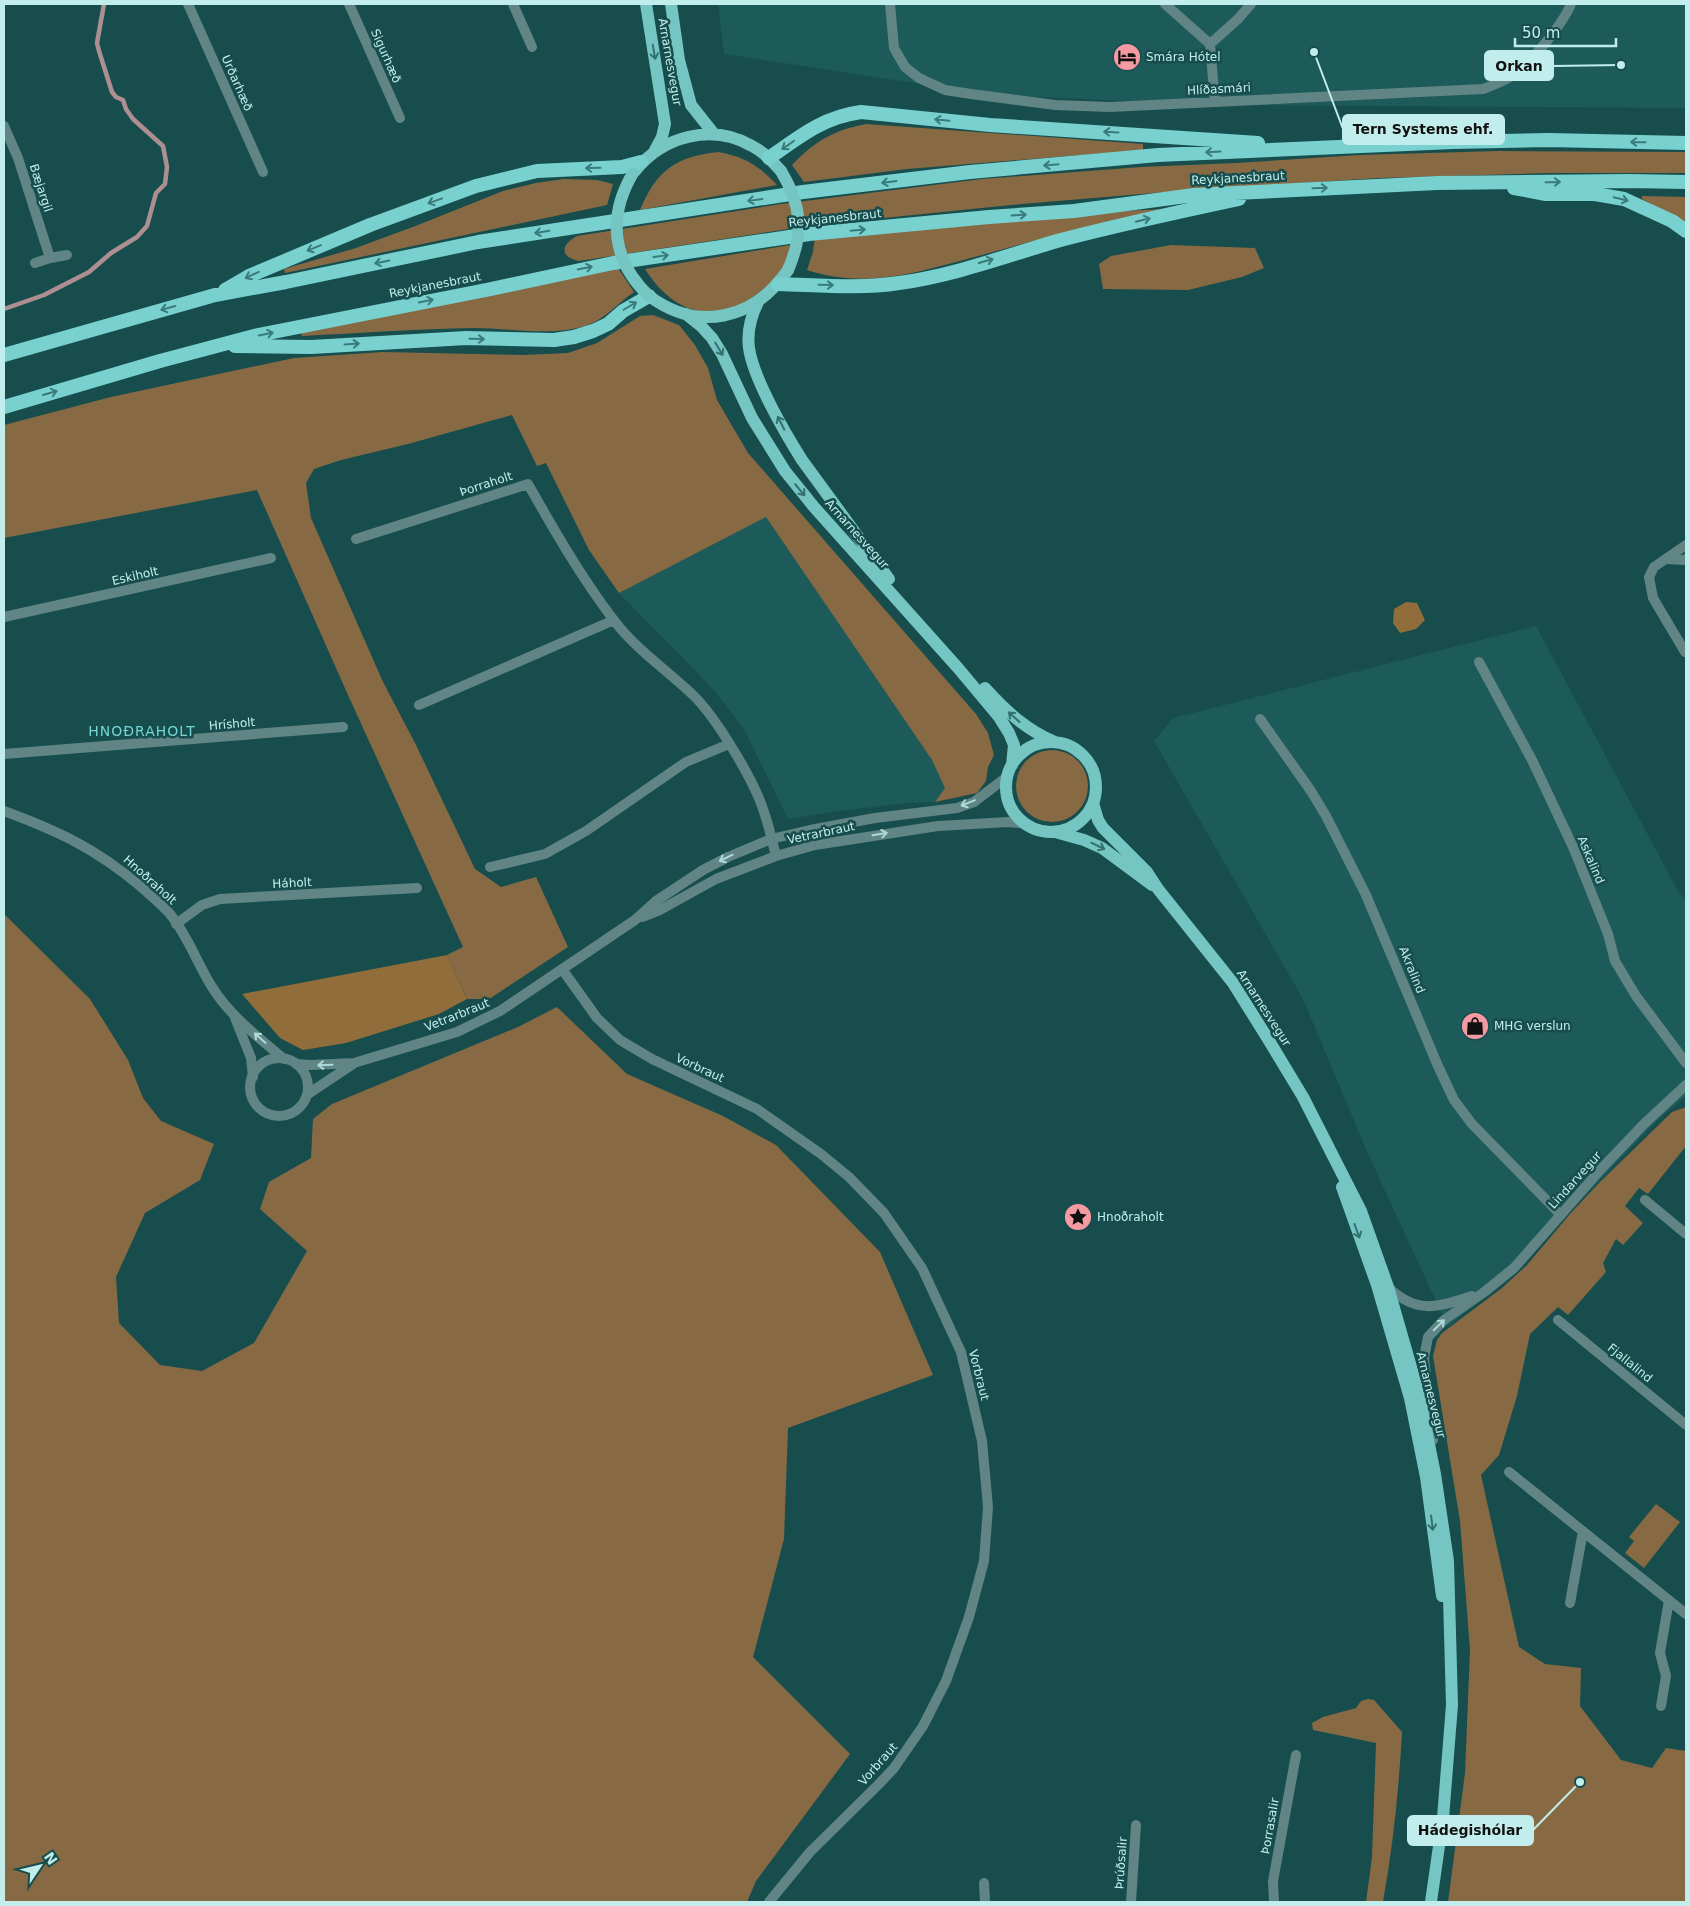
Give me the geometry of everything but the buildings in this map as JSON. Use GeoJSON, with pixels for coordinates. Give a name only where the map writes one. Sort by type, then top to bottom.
{"type":"FeatureCollection","features":[{"type":"Feature","properties":{"kind":"highway"},"geometry":{"type":"LineString","coordinates":[[769,158],[825,121],[843,114],[861,112],[990,125],[1319,147]]}},
{"type":"Feature","properties":{"kind":"highway"},"geometry":{"type":"LineString","coordinates":[[4,355],[215,295],[478,242],[803,192],[970,172],[1158,155],[1319,147],[1548,140],[1686,144]]}},
{"type":"Feature","properties":{"kind":"highway"},"geometry":{"type":"LineString","coordinates":[[215,295],[249,276],[290,258],[476,186],[537,171],[637,168]]}},
{"type":"Feature","properties":{"kind":"highway"},"geometry":{"type":"LineString","coordinates":[[1486,182],[1546,194],[1594,194],[1624,199],[1672,221],[1686,231]]}},
{"type":"Feature","properties":{"kind":"highway","name":"Reykjanesbraut"},"geometry":{"type":"LineString","coordinates":[[4,407],[258,335],[621,261],[809,234],[1074,211],[1194,195],[1486,182],[1686,182]]}},
{"type":"Feature","properties":{"kind":"highway"},"geometry":{"type":"LineString","coordinates":[[778,284],[878,286],[901,283],[938,275],[1065,239],[1172,213],[1288,190]]}},
{"type":"Feature","properties":{"kind":"highway"},"geometry":{"type":"LineString","coordinates":[[219,346],[311,347],[466,338],[554,340],[574,338],[608,324],[623,311],[650,296]]}},
{"type":"Feature","properties":{"kind":"main road","name":"Arnarnesvegur"},"geometry":{"type":"LineString","coordinates":[[646,4],[666,124],[662,137],[653,152],[637,168],[626,185],[617,210],[617,238],[620,251],[628,270],[640,286],[650,296],[667,307],[686,314],[704,317],[723,316],[741,311],[758,302],[778,284],[788,270],[798,237],[799,220],[796,202],[790,186],[781,171],[769,158],[746,143],[734,138],[714,134],[690,136],[667,144],[653,152]]}},
{"type":"Feature","properties":{"kind":"main road","name":"Arnarnesvegur"},"geometry":{"type":"LineString","coordinates":[[671,4],[679,60],[691,105],[714,134]]}},
{"type":"Feature","properties":{"kind":"main road","name":"Arnarnesvegur"},"geometry":{"type":"LineString","coordinates":[[758,302],[749,334],[749,348],[753,362],[780,421],[802,460],[889,579],[916,611],[1014,718],[1027,728],[1055,742]]}},
{"type":"Feature","properties":{"kind":"main road","name":"Arnarnesvegur"},"geometry":{"type":"LineString","coordinates":[[686,314],[701,326],[722,354],[752,418],[784,471],[999,717],[1014,745],[1010,770]]}},
{"type":"Feature","properties":{"kind":"main road"},"geometry":{"type":"LineString","coordinates":[[1047,742],[1055,742],[1071,747],[1089,762],[1095,776],[1096,785],[1093,803],[1084,818],[1069,828],[1052,832],[1034,828],[1020,819],[1011,806],[1007,791],[1010,770],[1023,752],[1030,747],[1047,742]]}},
{"type":"Feature","properties":{"kind":"main road","name":"Arnarnesvegur"},"geometry":{"type":"LineString","coordinates":[[1093,803],[1098,820],[1103,828],[1147,872],[1158,889],[1233,983],[1303,1097],[1362,1211],[1388,1287],[1418,1394],[1435,1474],[1448,1562],[1452,1705],[1443,1818],[1431,1902]]}},
{"type":"Feature","properties":{"kind":"main road","name":"Arnarnesvegur"},"geometry":{"type":"LineString","coordinates":[[1052,832],[1084,840],[1102,848],[1158,889]]}},
{"type":"Feature","properties":{"kind":"main road","name":"Arnarnesvegur"},"geometry":{"type":"LineString","coordinates":[[1330,1152],[1377,1285],[1410,1398],[1426,1477],[1450,1658]]}},
{"type":"Feature","properties":{"kind":"street","name":"Urðarhæð"},"geometry":{"type":"LineString","coordinates":[[188,4],[263,172]]}},
{"type":"Feature","properties":{"kind":"street","name":"Sigurhæð"},"geometry":{"type":"LineString","coordinates":[[349,4],[400,118]]}},
{"type":"Feature","properties":{"kind":"street"},"geometry":{"type":"LineString","coordinates":[[513,4],[532,47]]}},
{"type":"Feature","properties":{"kind":"street","name":"Hlíðasmári"},"geometry":{"type":"LineString","coordinates":[[890,4],[894,48],[905,67],[919,78],[945,90],[1055,105],[1110,107],[1483,89],[1498,84],[1515,74],[1564,18],[1571,4]]}},
{"type":"Feature","properties":{"kind":"street"},"geometry":{"type":"LineString","coordinates":[[1165,4],[1210,44],[1215,102]]}},
{"type":"Feature","properties":{"kind":"street"},"geometry":{"type":"LineString","coordinates":[[1210,44],[1238,20],[1252,4]]}},
{"type":"Feature","properties":{"kind":"street","name":"Bæjargil"},"geometry":{"type":"LineString","coordinates":[[4,126],[18,158],[50,258]]}},
{"type":"Feature","properties":{"kind":"street"},"geometry":{"type":"LineString","coordinates":[[35,263],[67,255]]}},
{"type":"Feature","properties":{"kind":"street","name":"Þorraholt"},"geometry":{"type":"LineString","coordinates":[[356,538],[528,484],[564,544],[614,620],[638,647],[695,696],[711,716],[751,782],[764,810],[776,856]]}},
{"type":"Feature","properties":{"kind":"street"},"geometry":{"type":"LineString","coordinates":[[1686,545],[1654,567],[1650,572],[1650,586],[1653,598],[1686,651]]}},
{"type":"Feature","properties":{"kind":"street","name":"Eskiholt"},"geometry":{"type":"LineString","coordinates":[[4,618],[271,558]]}},
{"type":"Feature","properties":{"kind":"street"},"geometry":{"type":"LineString","coordinates":[[1668,559],[1686,559]]}},
{"type":"Feature","properties":{"kind":"street"},"geometry":{"type":"LineString","coordinates":[[419,705],[614,620]]}},
{"type":"Feature","properties":{"kind":"street","name":"Askalind"},"geometry":{"type":"LineString","coordinates":[[1479,662],[1533,762],[1573,847],[1608,934],[1615,961],[1636,996],[1686,1063]]}},
{"type":"Feature","properties":{"kind":"street","name":"Akralind"},"geometry":{"type":"LineString","coordinates":[[1260,719],[1321,808],[1366,894],[1454,1100],[1472,1124],[1560,1215]]}},
{"type":"Feature","properties":{"kind":"street","name":"Hrísholt"},"geometry":{"type":"LineString","coordinates":[[4,754],[343,728]]}},
{"type":"Feature","properties":{"kind":"street"},"geometry":{"type":"LineString","coordinates":[[490,867],[545,854],[586,831],[686,762],[729,744]]}},
{"type":"Feature","properties":{"kind":"street","name":"Vetrarbraut"},"geometry":{"type":"LineString","coordinates":[[284,1059],[296,1064],[311,1065],[354,1063],[440,1037],[485,1019],[635,920],[656,901],[703,870],[728,857],[771,839],[842,823],[957,808],[974,802],[1010,770]]}},
{"type":"Feature","properties":{"kind":"street","name":"Hnoðraholt"},"geometry":{"type":"LineString","coordinates":[[4,811],[48,828],[105,858],[154,898],[176,924],[212,988],[235,1017],[284,1059]]}},
{"type":"Feature","properties":{"kind":"street","name":"Vetrarbraut"},"geometry":{"type":"LineString","coordinates":[[635,920],[660,910],[716,879],[776,856],[815,845],[938,826],[1008,822],[1026,824]]}},
{"type":"Feature","properties":{"kind":"street","name":"Háholt"},"geometry":{"type":"LineString","coordinates":[[176,924],[202,905],[220,899],[417,888]]}},
{"type":"Feature","properties":{"kind":"street","name":"Vorbraut"},"geometry":{"type":"LineString","coordinates":[[562,969],[597,1018],[620,1040],[652,1059],[757,1109],[821,1154],[849,1177],[884,1213],[922,1268],[961,1352],[982,1441],[988,1507],[984,1561],[969,1617],[946,1681],[923,1726],[894,1768],[810,1852],[769,1902]]}},
{"type":"Feature","properties":{"kind":"street","name":"Hnoðraholt"},"geometry":{"type":"LineString","coordinates":[[235,1017],[251,1058],[252,1077]]}},
{"type":"Feature","properties":{"kind":"street"},"geometry":{"type":"LineString","coordinates":[[252,1077],[262,1064],[276,1058],[284,1059]]}},
{"type":"Feature","properties":{"kind":"street","name":"Vetrarbraut"},"geometry":{"type":"LineString","coordinates":[[252,1077],[251,1086],[254,1100],[263,1111],[281,1116],[295,1112],[305,1101],[308,1094],[354,1063]]}},
{"type":"Feature","properties":{"kind":"street"},"geometry":{"type":"LineString","coordinates":[[296,1064],[306,1077],[308,1094]]}},
{"type":"Feature","properties":{"kind":"street","name":"Lindarvegur"},"geometry":{"type":"LineString","coordinates":[[1435,1474],[1431,1412],[1424,1358],[1428,1337],[1439,1324],[1514,1268],[1644,1124],[1686,1085]]}},
{"type":"Feature","properties":{"kind":"street"},"geometry":{"type":"LineString","coordinates":[[1645,1200],[1686,1234]]}},
{"type":"Feature","properties":{"kind":"street","name":"Lindarvegur"},"geometry":{"type":"LineString","coordinates":[[1388,1287],[1403,1300],[1416,1305],[1433,1307],[1483,1293]]}},
{"type":"Feature","properties":{"kind":"street","name":"Fjallalind"},"geometry":{"type":"LineString","coordinates":[[1558,1320],[1686,1425]]}},
{"type":"Feature","properties":{"kind":"street"},"geometry":{"type":"LineString","coordinates":[[1509,1472],[1686,1614]]}},
{"type":"Feature","properties":{"kind":"street"},"geometry":{"type":"LineString","coordinates":[[1570,1603],[1583,1531]]}},
{"type":"Feature","properties":{"kind":"street"},"geometry":{"type":"LineString","coordinates":[[1661,1706],[1666,1676],[1660,1653],[1669,1600]]}},
{"type":"Feature","properties":{"kind":"street","name":"Þorrasalir"},"geometry":{"type":"LineString","coordinates":[[1274,1902],[1273,1881],[1296,1755]]}},
{"type":"Feature","properties":{"kind":"street","name":"Þrúðsalir"},"geometry":{"type":"LineString","coordinates":[[1131,1902],[1136,1825]]}},
{"type":"Feature","properties":{"kind":"street"},"geometry":{"type":"LineString","coordinates":[[984,1883],[985,1902]]}},
{"type":"Feature","properties":{"kind":"shaded area"},"geometry":{"type":"Polygon","coordinates":[[[718,4],[1686,4],[1686,108],[1219,105],[971,94],[914,83],[724,54],[718,4]]]}},
{"type":"Feature","properties":{"kind":"shaded area"},"geometry":{"type":"Polygon","coordinates":[[[866,124],[1143,144],[1143,150],[907,169],[804,182],[792,165],[800,157],[817,143],[835,133],[866,124]]]}},
{"type":"Feature","properties":{"kind":"shaded area"},"geometry":{"type":"Polygon","coordinates":[[[1498,151],[1686,152],[1686,173],[1551,173],[1379,178],[1189,190],[1011,205],[815,225],[579,261],[568,257],[564,250],[567,243],[577,236],[781,204],[982,179],[1141,167],[1360,155],[1498,151]]]}},
{"type":"Feature","properties":{"kind":"shaded area"},"geometry":{"type":"Polygon","coordinates":[[[718,152],[735,156],[751,163],[764,172],[777,185],[640,210],[653,185],[669,168],[690,158],[718,152]]]}},
{"type":"Feature","properties":{"kind":"shaded area"},"geometry":{"type":"Polygon","coordinates":[[[564,179],[597,180],[613,184],[607,205],[285,273],[284,269],[356,248],[503,191],[564,179]]]}},
{"type":"Feature","properties":{"kind":"shaded area"},"geometry":{"type":"Polygon","coordinates":[[[1642,196],[1686,197],[1686,227],[1670,215],[1642,199],[1642,196]]]}},
{"type":"Feature","properties":{"kind":"shaded area"},"geometry":{"type":"Polygon","coordinates":[[[1166,209],[1069,232],[918,272],[864,279],[826,275],[807,270],[813,252],[815,237],[1077,213],[1166,209]]]}},
{"type":"Feature","properties":{"kind":"shaded area"},"geometry":{"type":"Polygon","coordinates":[[[790,245],[784,267],[768,286],[745,302],[728,309],[713,312],[697,311],[683,306],[669,297],[645,269],[790,245]]]}},
{"type":"Feature","properties":{"kind":"shaded area"},"geometry":{"type":"Polygon","coordinates":[[[1171,245],[1255,248],[1264,268],[1242,277],[1188,290],[1103,289],[1099,264],[1111,256],[1171,245]]]}},
{"type":"Feature","properties":{"kind":"shaded area"},"geometry":{"type":"Polygon","coordinates":[[[616,265],[634,292],[601,318],[575,329],[531,331],[474,328],[302,336],[301,332],[616,265]]]}},
{"type":"Feature","properties":{"kind":"shaded area"},"geometry":{"type":"Polygon","coordinates":[[[653,315],[679,325],[695,345],[708,368],[717,400],[748,453],[976,714],[988,733],[994,755],[988,767],[986,781],[977,793],[935,802],[945,788],[932,760],[766,517],[619,593],[589,550],[546,463],[537,466],[512,415],[408,444],[341,460],[314,469],[306,483],[311,518],[383,682],[416,745],[475,869],[501,887],[536,877],[568,947],[489,999],[467,999],[447,955],[463,947],[257,490],[4,538],[4,425],[111,397],[294,358],[383,352],[522,355],[568,353],[597,343],[640,316],[653,315]]]}},
{"type":"Feature","properties":{"kind":"shaded area"},"geometry":{"type":"Polygon","coordinates":[[[766,516],[932,760],[946,788],[935,802],[908,803],[788,819],[744,729],[713,689],[619,593],[766,516]]]}},
{"type":"Feature","properties":{"kind":"shaded area"},"geometry":{"type":"Polygon","coordinates":[[[1406,602],[1417,603],[1425,620],[1416,629],[1400,633],[1393,623],[1394,609],[1406,602]]]}},
{"type":"Feature","properties":{"kind":"shaded area"},"geometry":{"type":"Polygon","coordinates":[[[1536,626],[1678,891],[1686,900],[1686,1096],[1658,1120],[1564,1218],[1525,1263],[1448,1327],[1368,1154],[1303,999],[1154,741],[1173,718],[1536,626]]]}},
{"type":"Feature","properties":{"kind":"shaded area"},"geometry":{"type":"Polygon","coordinates":[[[1052,750],[1072,756],[1082,766],[1088,786],[1082,806],[1072,816],[1052,822],[1032,816],[1022,806],[1016,786],[1022,766],[1032,756],[1052,750]]]}},
{"type":"Feature","properties":{"kind":"shaded area"},"geometry":{"type":"Polygon","coordinates":[[[4,914],[90,999],[128,1060],[143,1098],[161,1121],[214,1144],[200,1180],[145,1213],[116,1277],[119,1323],[160,1365],[202,1371],[254,1343],[307,1251],[260,1209],[269,1182],[311,1158],[313,1119],[332,1104],[518,1027],[557,1007],[627,1074],[723,1116],[776,1145],[880,1252],[933,1375],[788,1428],[784,1539],[753,1657],[850,1754],[756,1881],[747,1902],[4,1902],[4,914]]]}},
{"type":"Feature","properties":{"kind":"shaded area"},"geometry":{"type":"Polygon","coordinates":[[[447,955],[467,999],[439,1014],[346,1043],[303,1050],[280,1038],[242,994],[447,955]]]}},
{"type":"Feature","properties":{"kind":"shaded area"},"geometry":{"type":"Polygon","coordinates":[[[1686,1107],[1686,1146],[1648,1194],[1639,1188],[1625,1206],[1643,1223],[1623,1245],[1616,1239],[1603,1263],[1606,1272],[1568,1315],[1558,1307],[1530,1334],[1517,1396],[1499,1455],[1481,1475],[1519,1647],[1545,1664],[1581,1668],[1580,1706],[1621,1760],[1652,1768],[1666,1748],[1686,1751],[1686,1902],[1448,1902],[1465,1773],[1470,1650],[1460,1521],[1433,1356],[1437,1340],[1442,1333],[1502,1288],[1527,1265],[1599,1183],[1672,1112],[1686,1107]]]}},
{"type":"Feature","properties":{"kind":"shaded area"},"geometry":{"type":"Polygon","coordinates":[[[1656,1504],[1680,1522],[1644,1568],[1625,1553],[1634,1541],[1629,1537],[1656,1504]]]}},
{"type":"Feature","properties":{"kind":"shaded area"},"geometry":{"type":"Polygon","coordinates":[[[1374,1700],[1402,1732],[1395,1817],[1383,1902],[1366,1902],[1372,1857],[1376,1743],[1313,1730],[1312,1723],[1323,1717],[1356,1708],[1361,1701],[1374,1700]]]}},
{"type":"Feature","properties":{"kind":"waterway"},"geometry":{"type":"LineString","coordinates":[[4,309],[44,295],[89,272],[111,253],[137,237],[147,226],[156,193],[165,184],[167,167],[163,146],[133,119],[126,109],[123,100],[116,97],[112,92],[97,43],[104,4]]}},
{"type":"Feature","properties":{"kind":"place","name":"Tern Systems ehf."},"geometry":{"type":"Point","coordinates":[1314,52]}},
{"type":"Feature","properties":{"kind":"place","name":"Smára Hótel"},"geometry":{"type":"Point","coordinates":[1127,57]}},
{"type":"Feature","properties":{"kind":"place","name":"Orkan"},"geometry":{"type":"Point","coordinates":[1621,65]}},
{"type":"Feature","properties":{"kind":"place","name":"MHG verslun"},"geometry":{"type":"Point","coordinates":[1475,1026]}},
{"type":"Feature","properties":{"kind":"place","name":"Hnoðraholt"},"geometry":{"type":"Point","coordinates":[1078,1217]}},
{"type":"Feature","properties":{"kind":"place","name":"Hádegishólar"},"geometry":{"type":"Point","coordinates":[1580,1782]}},
{"type":"Feature","properties":{"kind":"district","name":"HNOÐRAHOLT"},"geometry":{"type":"Point","coordinates":[142,731]}}]}
